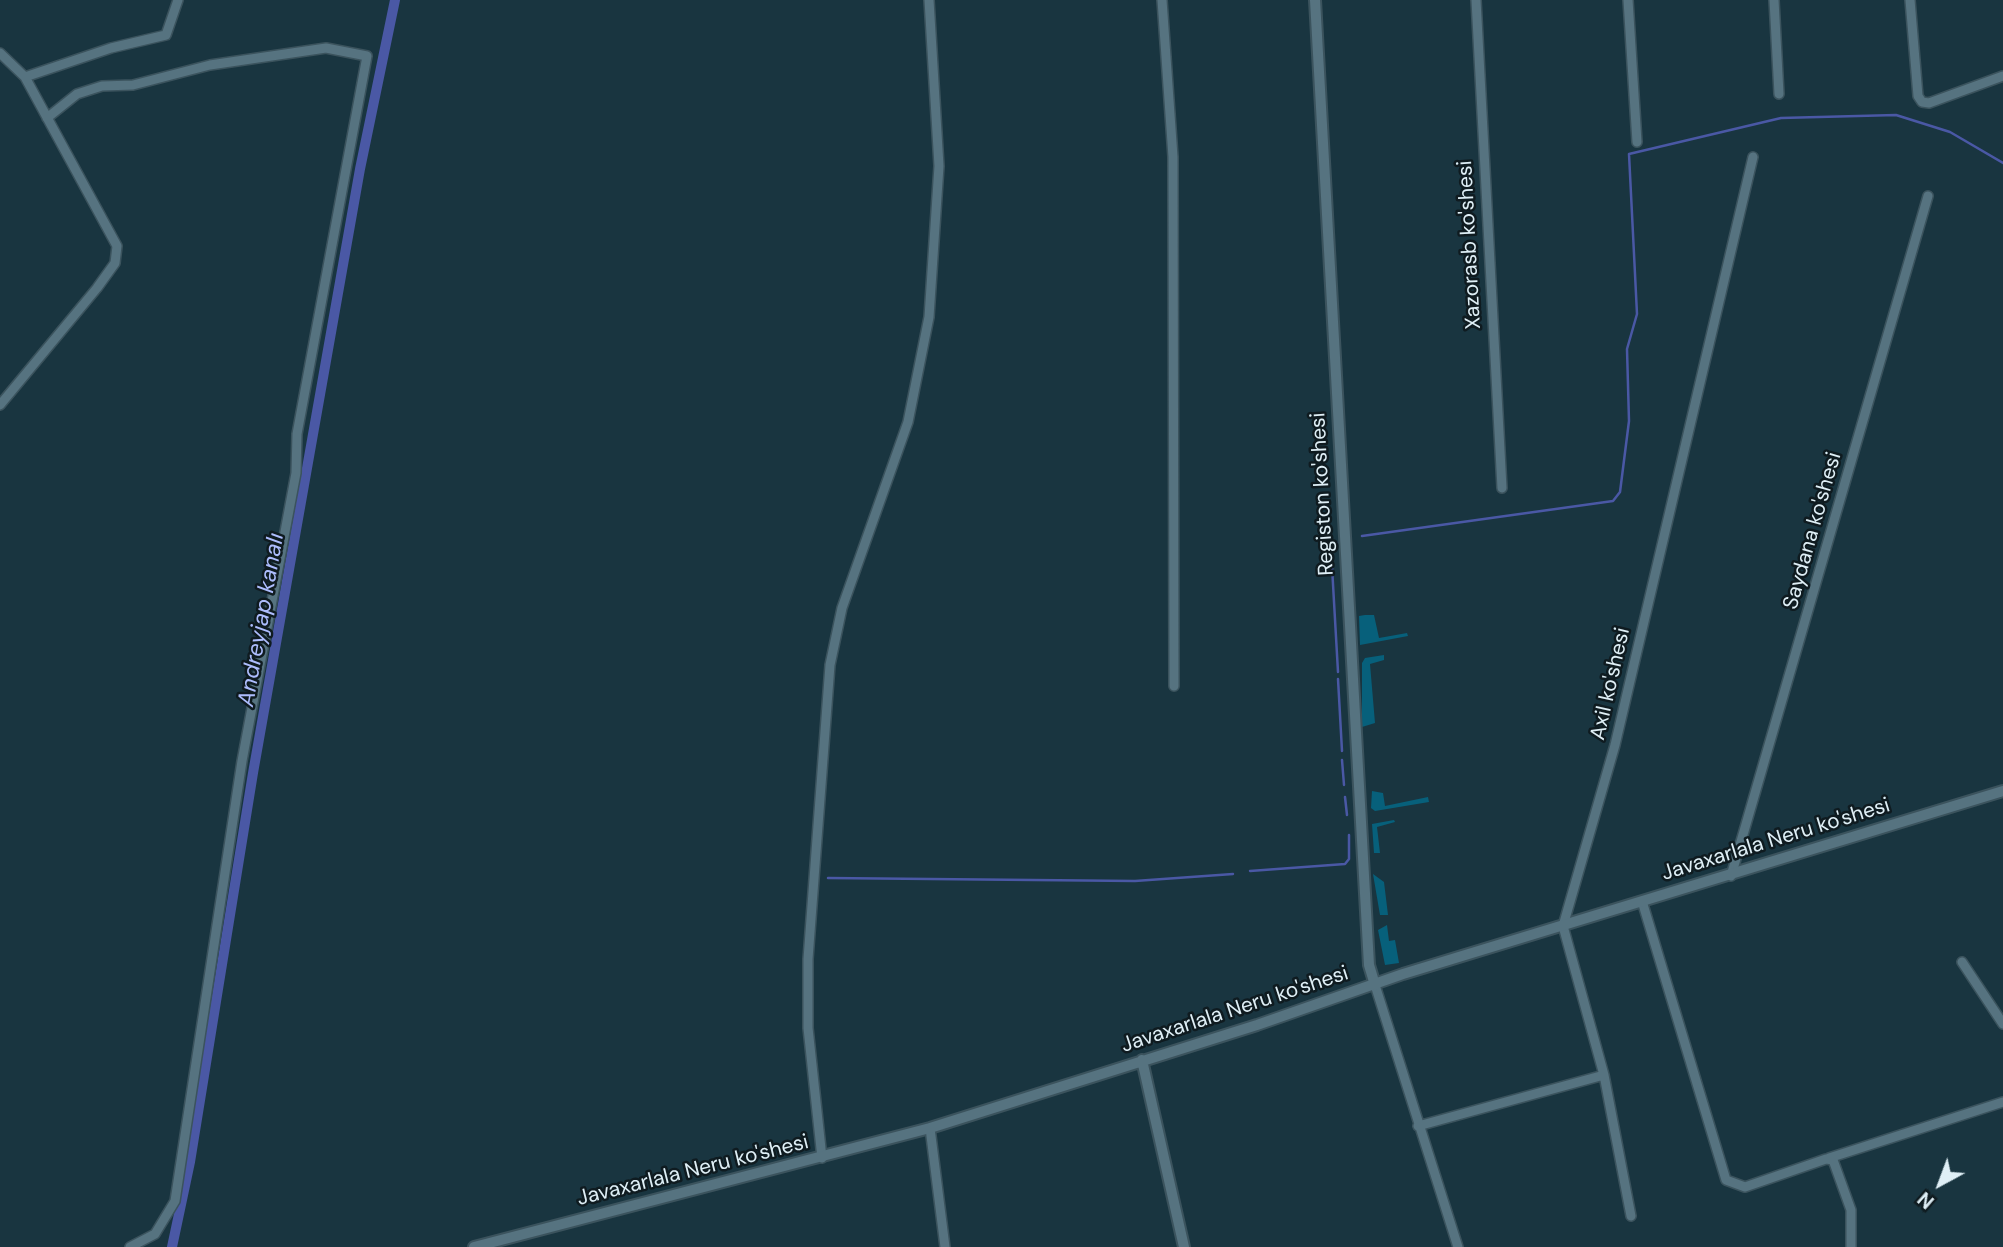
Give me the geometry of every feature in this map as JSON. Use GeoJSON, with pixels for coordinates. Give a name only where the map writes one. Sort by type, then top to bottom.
{"type":"FeatureCollection","features":[{"type":"Feature","properties":{"kind":"street"},"geometry":{"type":"LineString","coordinates":[[25,77],[111,48],[166,35],[178,0]]}},
{"type":"Feature","properties":{"kind":"street"},"geometry":{"type":"LineString","coordinates":[[822,1157],[808,1028],[808,959],[830,665],[842,608],[908,422],[929,317],[939,166],[929,0]]}},
{"type":"Feature","properties":{"kind":"street"},"geometry":{"type":"LineString","coordinates":[[1162,0],[1172,157],[1174,686]]}},
{"type":"Feature","properties":{"kind":"street","name":"Registon ko'shesi"},"geometry":{"type":"LineString","coordinates":[[1315,0],[1358,793],[1369,965],[1375,985]]}},
{"type":"Feature","properties":{"kind":"street","name":"Xazorasb ko'shesi"},"geometry":{"type":"LineString","coordinates":[[1476,0],[1502,488]]}},
{"type":"Feature","properties":{"kind":"street"},"geometry":{"type":"LineString","coordinates":[[1628,0],[1637,142]]}},
{"type":"Feature","properties":{"kind":"street"},"geometry":{"type":"LineString","coordinates":[[1774,0],[1779,94]]}},
{"type":"Feature","properties":{"kind":"street"},"geometry":{"type":"LineString","coordinates":[[1910,0],[1917,96],[1922,102],[1929,103],[2003,76]]}},
{"type":"Feature","properties":{"kind":"street"},"geometry":{"type":"LineString","coordinates":[[47,118],[77,94],[102,86],[133,85],[210,65],[326,48],[368,56],[297,434],[296,473],[242,761],[175,1201],[155,1234],[130,1247]]}},
{"type":"Feature","properties":{"kind":"street"},"geometry":{"type":"LineString","coordinates":[[0,53],[25,77],[117,246],[115,263],[97,288],[0,405]]}},
{"type":"Feature","properties":{"kind":"street","name":"Axil ko'shesi"},"geometry":{"type":"LineString","coordinates":[[1563,926],[1615,745],[1753,157]]}},
{"type":"Feature","properties":{"kind":"street","name":"Saydana ko'shesi"},"geometry":{"type":"LineString","coordinates":[[1731,876],[1928,195]]}},
{"type":"Feature","properties":{"kind":"street","name":"Javaxarlala Neru ko'shesi"},"geometry":{"type":"LineString","coordinates":[[474,1247],[930,1128],[1642,901],[2003,791]]}},
{"type":"Feature","properties":{"kind":"street"},"geometry":{"type":"LineString","coordinates":[[1642,901],[1726,1180],[1745,1187],[2003,1102]]}},
{"type":"Feature","properties":{"kind":"street"},"geometry":{"type":"LineString","coordinates":[[1563,926],[1604,1075],[1631,1216]]}},
{"type":"Feature","properties":{"kind":"street"},"geometry":{"type":"LineString","coordinates":[[1962,962],[2003,1024]]}},
{"type":"Feature","properties":{"kind":"street"},"geometry":{"type":"LineString","coordinates":[[1375,985],[1458,1247]]}},
{"type":"Feature","properties":{"kind":"street"},"geometry":{"type":"LineString","coordinates":[[1142,1060],[1184,1247]]}},
{"type":"Feature","properties":{"kind":"street"},"geometry":{"type":"LineString","coordinates":[[1418,1126],[1604,1075]]}},
{"type":"Feature","properties":{"kind":"street"},"geometry":{"type":"LineString","coordinates":[[930,1128],[945,1247]]}},
{"type":"Feature","properties":{"kind":"street"},"geometry":{"type":"LineString","coordinates":[[1829,1158],[1835,1163],[1851,1210],[1851,1247]]}},
{"type":"Feature","properties":{"kind":"shaded area"},"geometry":{"type":"Polygon","coordinates":[[[1374,615],[1379,638],[1407,633],[1408,636],[1360,645],[1359,616],[1374,615]]]}},
{"type":"Feature","properties":{"kind":"shaded area"},"geometry":{"type":"Polygon","coordinates":[[[1384,655],[1384,660],[1370,664],[1375,723],[1362,727],[1362,663],[1365,658],[1384,655]]]}},
{"type":"Feature","properties":{"kind":"shaded area"},"geometry":{"type":"Polygon","coordinates":[[[1372,791],[1383,793],[1385,806],[1428,797],[1429,802],[1375,811],[1371,808],[1372,791]]]}},
{"type":"Feature","properties":{"kind":"shaded area"},"geometry":{"type":"Polygon","coordinates":[[[1395,822],[1377,827],[1380,853],[1374,853],[1372,824],[1395,822]]]}},
{"type":"Feature","properties":{"kind":"shaded area"},"geometry":{"type":"Polygon","coordinates":[[[1373,874],[1384,882],[1388,915],[1380,915],[1373,874]]]}},
{"type":"Feature","properties":{"kind":"shaded area"},"geometry":{"type":"Polygon","coordinates":[[[1387,925],[1389,941],[1395,940],[1399,963],[1385,965],[1378,930],[1387,925]]]}},
{"type":"Feature","properties":{"kind":"waterway","name":"Andreyjap kanalı"},"geometry":{"type":"LineString","coordinates":[[172,1247],[190,1162],[253,773],[360,169],[395,0]]}},
{"type":"Feature","properties":{"kind":"waterway"},"geometry":{"type":"LineString","coordinates":[[1362,536],[1613,501],[1620,492],[1629,421],[1627,349],[1637,314],[1629,154],[1781,118],[1896,115],[1950,132],[2003,163]]}},
{"type":"Feature","properties":{"kind":"waterway"},"geometry":{"type":"LineString","coordinates":[[1337,543],[1331,549],[1338,672]]}},
{"type":"Feature","properties":{"kind":"waterway"},"geometry":{"type":"LineString","coordinates":[[1338,679],[1342,751]]}},
{"type":"Feature","properties":{"kind":"waterway"},"geometry":{"type":"LineString","coordinates":[[1342,760],[1344,785]]}},
{"type":"Feature","properties":{"kind":"waterway"},"geometry":{"type":"LineString","coordinates":[[1345,797],[1347,815]]}},
{"type":"Feature","properties":{"kind":"waterway"},"geometry":{"type":"LineString","coordinates":[[1250,871],[1345,864],[1349,859],[1349,835]]}},
{"type":"Feature","properties":{"kind":"waterway"},"geometry":{"type":"LineString","coordinates":[[828,878],[1135,881],[1233,874]]}}]}
